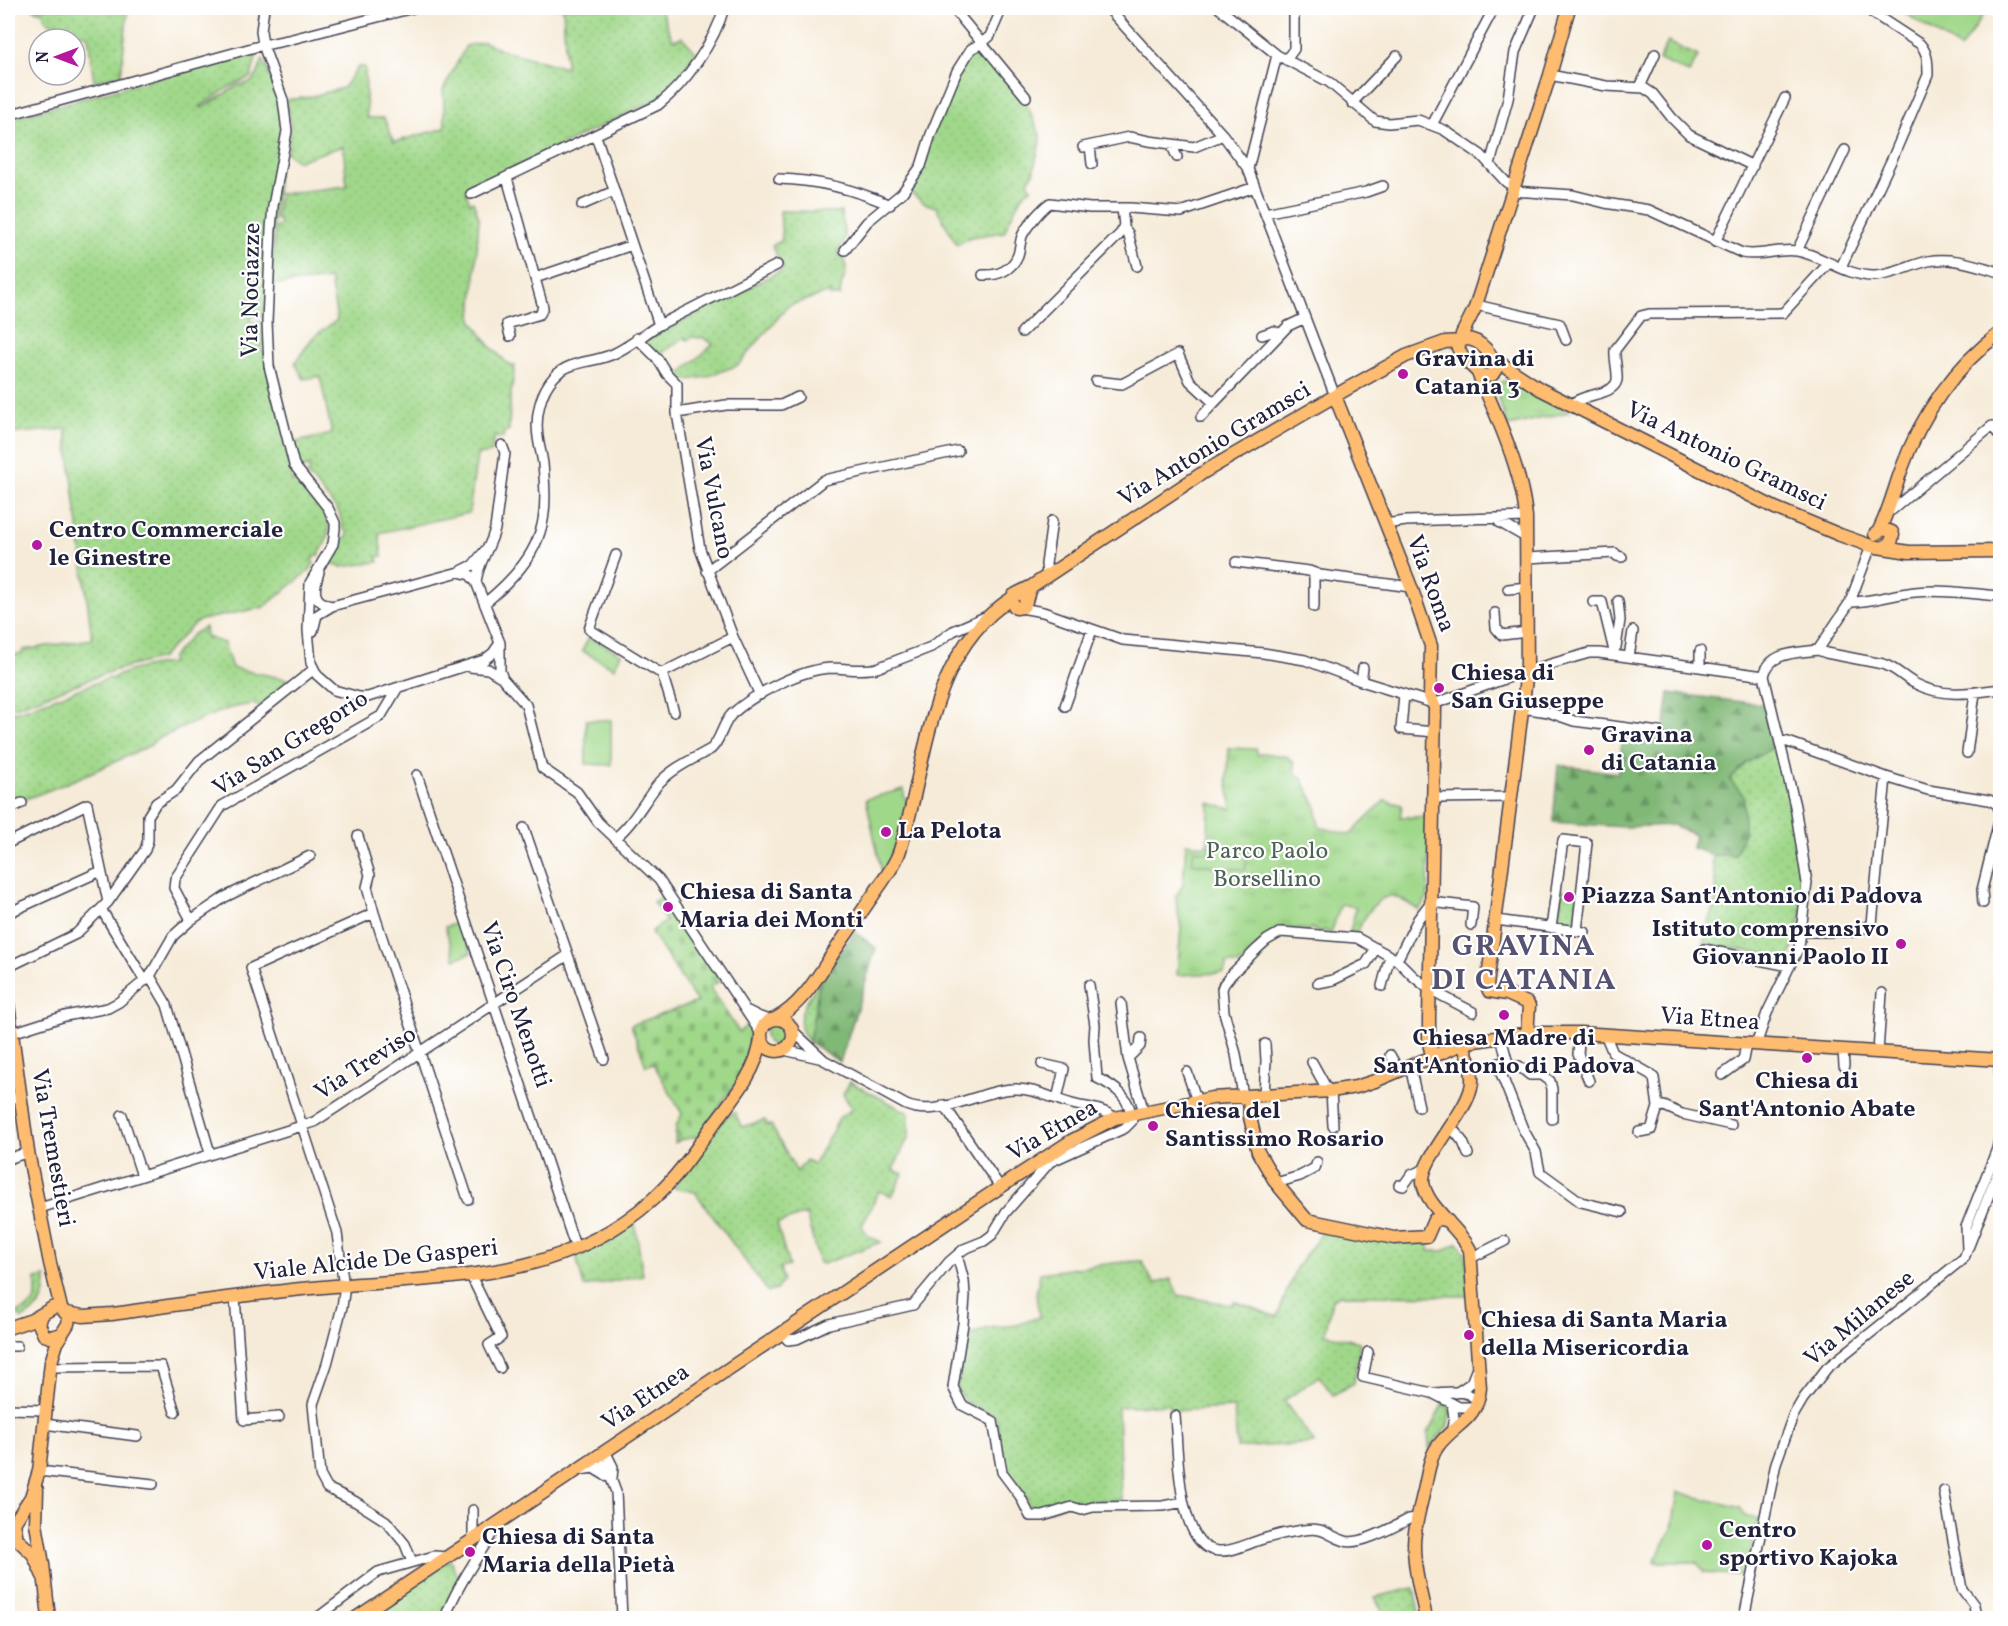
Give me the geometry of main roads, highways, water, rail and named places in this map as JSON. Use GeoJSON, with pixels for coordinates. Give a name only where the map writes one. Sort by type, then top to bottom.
{"type":"FeatureCollection","features":[{"type":"Feature","properties":{"kind":"main road"},"geometry":{"type":"LineString","coordinates":[[1529,383],[1511,377],[1492,375],[1486,377],[1478,373],[1463,358],[1458,348],[1459,339],[1476,307],[1569,8]]}},
{"type":"Feature","properties":{"kind":"main road"},"geometry":{"type":"LineString","coordinates":[[1476,307],[1475,326],[1496,369],[1492,375],[1492,407]]}},
{"type":"Feature","properties":{"kind":"main road"},"geometry":{"type":"LineString","coordinates":[[1872,540],[1893,496],[1910,448],[1941,393],[1965,364],[2001,333]]}},
{"type":"Feature","properties":{"kind":"main road"},"geometry":{"type":"LineString","coordinates":[[1459,339],[1472,339],[1529,383]]}},
{"type":"Feature","properties":{"kind":"main road","name":"Via Antonio Gramsci"},"geometry":{"type":"LineString","coordinates":[[1019,601],[1032,586],[1047,575],[1204,472],[1406,356],[1459,339]]}},
{"type":"Feature","properties":{"kind":"main road"},"geometry":{"type":"LineString","coordinates":[[1426,350],[1443,351],[1463,358]]}},
{"type":"Feature","properties":{"kind":"main road"},"geometry":{"type":"LineString","coordinates":[[1478,373],[1525,500],[1528,587],[1527,671],[1486,986],[1489,991],[1507,994],[1527,1003],[1529,1006],[1527,1034]]}},
{"type":"Feature","properties":{"kind":"main road","name":"Via Antonio Gramsci"},"geometry":{"type":"LineString","coordinates":[[1529,383],[1782,511],[1840,535],[1872,540]]}},
{"type":"Feature","properties":{"kind":"main road","name":"Via Roma"},"geometry":{"type":"LineString","coordinates":[[1335,396],[1411,587],[1431,646],[1430,696],[1435,708],[1428,909],[1429,1043],[1432,1056]]}},
{"type":"Feature","properties":{"kind":"main road"},"geometry":{"type":"LineString","coordinates":[[1884,547],[1891,543],[1893,534],[1893,496]]}},
{"type":"Feature","properties":{"kind":"main road"},"geometry":{"type":"LineString","coordinates":[[1872,540],[1884,529],[1908,546],[1928,552]]}},
{"type":"Feature","properties":{"kind":"main road"},"geometry":{"type":"LineString","coordinates":[[1872,540],[1884,547],[1909,552],[2001,551]]}},
{"type":"Feature","properties":{"kind":"main road"},"geometry":{"type":"LineString","coordinates":[[745,1080],[758,1054],[764,1024],[788,1011],[809,989],[884,880],[899,853],[940,694],[955,660],[987,616],[1019,601]]}},
{"type":"Feature","properties":{"kind":"main road"},"geometry":{"type":"LineString","coordinates":[[973,634],[1019,601]]}},
{"type":"Feature","properties":{"kind":"main road"},"geometry":{"type":"LineString","coordinates":[[745,1080],[759,1066],[792,1043],[799,1011],[809,989]]}},
{"type":"Feature","properties":{"kind":"main road","name":"Via Tremestieri"},"geometry":{"type":"LineString","coordinates":[[8,1004],[12,1033],[14,1098],[28,1152],[50,1263]]}},
{"type":"Feature","properties":{"kind":"main road"},"geometry":{"type":"LineString","coordinates":[[773,1019],[786,1022],[796,1030]]}},
{"type":"Feature","properties":{"kind":"main road","name":"Via Etnea"},"geometry":{"type":"LineString","coordinates":[[356,1618],[1000,1187],[1071,1141],[1115,1118],[1197,1101],[1356,1087],[1463,1043],[1527,1034],[1605,1034],[2000,1060]]}},
{"type":"Feature","properties":{"kind":"main road"},"geometry":{"type":"LineString","coordinates":[[761,1036],[767,1048],[774,1052],[782,1051]]}},
{"type":"Feature","properties":{"kind":"main road"},"geometry":{"type":"LineString","coordinates":[[1246,1096],[1256,1144],[1276,1183],[1307,1220],[1394,1238],[1427,1236],[1433,1215],[1430,1198],[1423,1182],[1425,1169],[1452,1128],[1471,1090],[1471,1071],[1463,1043]]}},
{"type":"Feature","properties":{"kind":"main road","name":"Viale Alcide De Gasperi"},"geometry":{"type":"LineString","coordinates":[[112,1314],[344,1285],[471,1276],[524,1266],[576,1248],[601,1237],[652,1200],[685,1165],[745,1080]]}},
{"type":"Feature","properties":{"kind":"main road"},"geometry":{"type":"LineString","coordinates":[[1426,1618],[1414,1557],[1416,1523],[1436,1448],[1466,1420],[1478,1403],[1480,1388],[1471,1258],[1467,1244],[1430,1198]]}},
{"type":"Feature","properties":{"kind":"main road"},"geometry":{"type":"LineString","coordinates":[[1432,1223],[1437,1219],[1448,1221]]}},
{"type":"Feature","properties":{"kind":"main road"},"geometry":{"type":"LineString","coordinates":[[50,1263],[69,1320],[50,1365]]}},
{"type":"Feature","properties":{"kind":"main road"},"geometry":{"type":"LineString","coordinates":[[16,1540],[28,1545],[34,1543],[36,1528],[38,1474],[50,1365],[50,1348],[39,1324],[52,1293],[50,1263]]}},
{"type":"Feature","properties":{"kind":"main road"},"geometry":{"type":"LineString","coordinates":[[8,1328],[54,1308],[83,1316],[112,1314]]}},
{"type":"Feature","properties":{"kind":"main road"},"geometry":{"type":"LineString","coordinates":[[8,1328],[28,1328],[56,1337],[73,1326],[112,1314]]}},
{"type":"Feature","properties":{"kind":"main road"},"geometry":{"type":"LineString","coordinates":[[38,1474],[31,1497],[13,1522],[16,1540],[37,1560],[43,1576]]}},
{"type":"Feature","properties":{"kind":"main road"},"geometry":{"type":"LineString","coordinates":[[13,1522],[22,1515],[30,1516],[36,1528],[49,1618]]}},
{"type":"Feature","properties":{"kind":"place","name":"Gravina di Catania 3"},"geometry":{"type":"Point","coordinates":[1403,374]}},
{"type":"Feature","properties":{"kind":"place","name":"Centro Commerciale le Ginestre"},"geometry":{"type":"Point","coordinates":[37,545]}},
{"type":"Feature","properties":{"kind":"place","name":"Chiesa di San Giuseppe"},"geometry":{"type":"Point","coordinates":[1439,688]}},
{"type":"Feature","properties":{"kind":"place","name":"Gravina di Catania"},"geometry":{"type":"Point","coordinates":[1589,750]}},
{"type":"Feature","properties":{"kind":"place","name":"La Pelota"},"geometry":{"type":"Point","coordinates":[886,832]}},
{"type":"Feature","properties":{"kind":"place","name":"Piazza Sant'Antonio di Padova"},"geometry":{"type":"Point","coordinates":[1569,897]}},
{"type":"Feature","properties":{"kind":"place","name":"Chiesa di Santa Maria dei Monti"},"geometry":{"type":"Point","coordinates":[668,907]}},
{"type":"Feature","properties":{"kind":"place","name":"Istituto comprensivo Giovanni Paolo II"},"geometry":{"type":"Point","coordinates":[1901,944]}},
{"type":"Feature","properties":{"kind":"place","name":"Chiesa Madre di Sant'Antonio di Padova"},"geometry":{"type":"Point","coordinates":[1504,1015]}},
{"type":"Feature","properties":{"kind":"place","name":"Chiesa di Sant'Antonio Abate"},"geometry":{"type":"Point","coordinates":[1807,1058]}},
{"type":"Feature","properties":{"kind":"place","name":"Chiesa del Santissimo Rosario"},"geometry":{"type":"Point","coordinates":[1153,1126]}},
{"type":"Feature","properties":{"kind":"place","name":"Chiesa di Santa Maria della Misericordia"},"geometry":{"type":"Point","coordinates":[1469,1335]}},
{"type":"Feature","properties":{"kind":"place","name":"Centro sportivo Kajoka"},"geometry":{"type":"Point","coordinates":[1707,1545]}},
{"type":"Feature","properties":{"kind":"place","name":"Chiesa di Santa Maria della Pietà"},"geometry":{"type":"Point","coordinates":[470,1552]}},
{"type":"Feature","properties":{"kind":"district","name":"GRAVINA DI CATANIA"},"geometry":{"type":"Point","coordinates":[1524,964]}},
{"type":"Feature","properties":{"kind":"park label","name":"Parco Paolo Borsellino"},"geometry":{"type":"Point","coordinates":[1267,866]}}]}
